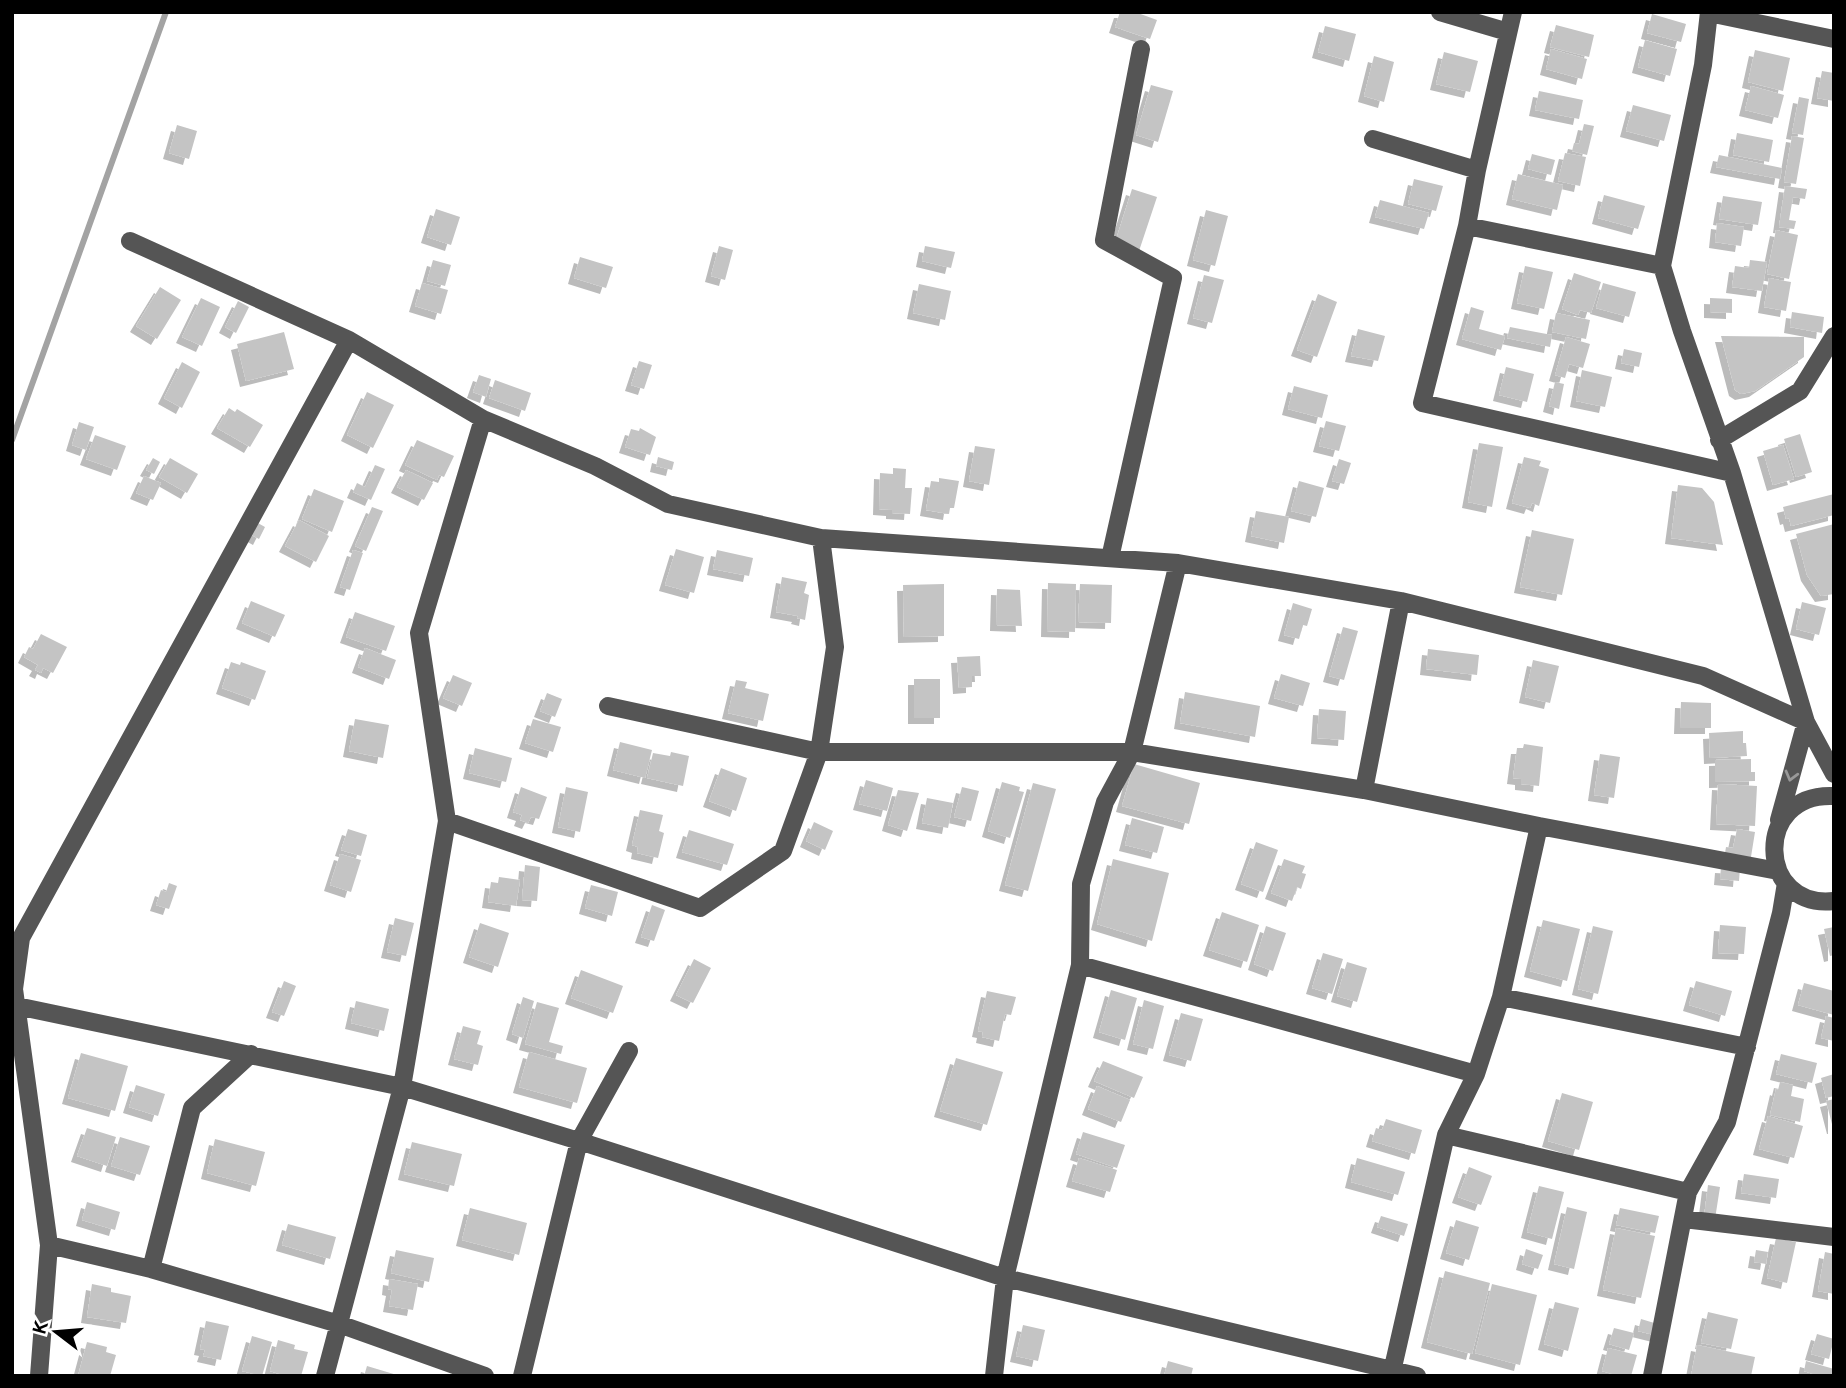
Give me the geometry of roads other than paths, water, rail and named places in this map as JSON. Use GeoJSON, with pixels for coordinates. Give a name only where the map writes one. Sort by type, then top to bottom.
{"type":"FeatureCollection","features":[{"type":"Feature","properties":{"kind":"street"},"geometry":{"type":"LineString","coordinates":[[1440,12],[1508,32]]}},
{"type":"Feature","properties":{"kind":"street"},"geometry":{"type":"LineString","coordinates":[[1513,12],[1467,226],[1422,403],[1732,473]]}},
{"type":"Feature","properties":{"kind":"street"},"geometry":{"type":"LineString","coordinates":[[1834,39],[1709,13],[1703,65],[1662,266],[1732,473],[1805,722],[1834,774]]}},
{"type":"Feature","properties":{"kind":"street"},"geometry":{"type":"LineString","coordinates":[[1110,558],[1174,278],[1104,240],[1141,49]]}},
{"type":"Feature","properties":{"kind":"street"},"geometry":{"type":"LineString","coordinates":[[1373,139],[1477,170]]}},
{"type":"Feature","properties":{"kind":"street"},"geometry":{"type":"LineString","coordinates":[[1467,226],[1662,266]]}},
{"type":"Feature","properties":{"kind":"street"},"geometry":{"type":"LineString","coordinates":[[130,242],[349,340],[483,419],[595,466],[668,504],[821,538],[1178,563],[1401,601],[1703,676],[1805,722]]}},
{"type":"Feature","properties":{"kind":"street"},"geometry":{"type":"LineString","coordinates":[[1719,440],[1800,391],[1834,336]]}},
{"type":"Feature","properties":{"kind":"street"},"geometry":{"type":"LineString","coordinates":[[39,1376],[49,1245],[15,1006],[21,939],[349,340]]}},
{"type":"Feature","properties":{"kind":"street"},"geometry":{"type":"LineString","coordinates":[[325,1376],[402,1087],[447,821],[419,633],[483,419]]}},
{"type":"Feature","properties":{"kind":"street"},"geometry":{"type":"LineString","coordinates":[[447,821],[700,908],[783,850],[819,752],[835,647],[821,538]]}},
{"type":"Feature","properties":{"kind":"street"},"geometry":{"type":"LineString","coordinates":[[994,1376],[1005,1278],[1080,965],[1081,884],[1105,802],[1132,752],[1178,563]]}},
{"type":"Feature","properties":{"kind":"street"},"geometry":{"type":"LineString","coordinates":[[1364,790],[1401,601]]}},
{"type":"Feature","properties":{"kind":"street"},"geometry":{"type":"LineString","coordinates":[[608,706],[819,752],[1132,752],[1364,790],[1782,877]]}},
{"type":"Feature","properties":{"kind":"street"},"geometry":{"type":"LineString","coordinates":[[1805,722],[1773,843],[1774,858],[1782,877],[1797,893],[1809,899],[1834,901]]}},
{"type":"Feature","properties":{"kind":"street"},"geometry":{"type":"LineString","coordinates":[[1777,829],[1784,816],[1801,803],[1821,796],[1834,796]]}},
{"type":"Feature","properties":{"kind":"street"},"geometry":{"type":"LineString","coordinates":[[1391,1373],[1447,1135],[1476,1074],[1502,997],[1539,826]]}},
{"type":"Feature","properties":{"kind":"street"},"geometry":{"type":"LineString","coordinates":[[1652,1376],[1688,1192],[1727,1122],[1781,913],[1782,877]]}},
{"type":"Feature","properties":{"kind":"street"},"geometry":{"type":"LineString","coordinates":[[1080,965],[1476,1074]]}},
{"type":"Feature","properties":{"kind":"street"},"geometry":{"type":"LineString","coordinates":[[1502,997],[1747,1046]]}},
{"type":"Feature","properties":{"kind":"street"},"geometry":{"type":"LineString","coordinates":[[15,1006],[402,1087],[1005,1278],[1391,1373],[1417,1376]]}},
{"type":"Feature","properties":{"kind":"street"},"geometry":{"type":"LineString","coordinates":[[522,1376],[579,1141],[629,1051]]}},
{"type":"Feature","properties":{"kind":"street"},"geometry":{"type":"LineString","coordinates":[[151,1269],[192,1108],[251,1054]]}},
{"type":"Feature","properties":{"kind":"street"},"geometry":{"type":"LineString","coordinates":[[1447,1135],[1688,1192]]}},
{"type":"Feature","properties":{"kind":"street"},"geometry":{"type":"LineString","coordinates":[[1684,1219],[1834,1237]]}},
{"type":"Feature","properties":{"kind":"street"},"geometry":{"type":"LineString","coordinates":[[49,1245],[151,1269],[338,1324],[485,1376]]}},
{"type":"Feature","properties":{"kind":"waterway"},"geometry":{"type":"LineString","coordinates":[[12,440],[166,12]]}}]}
